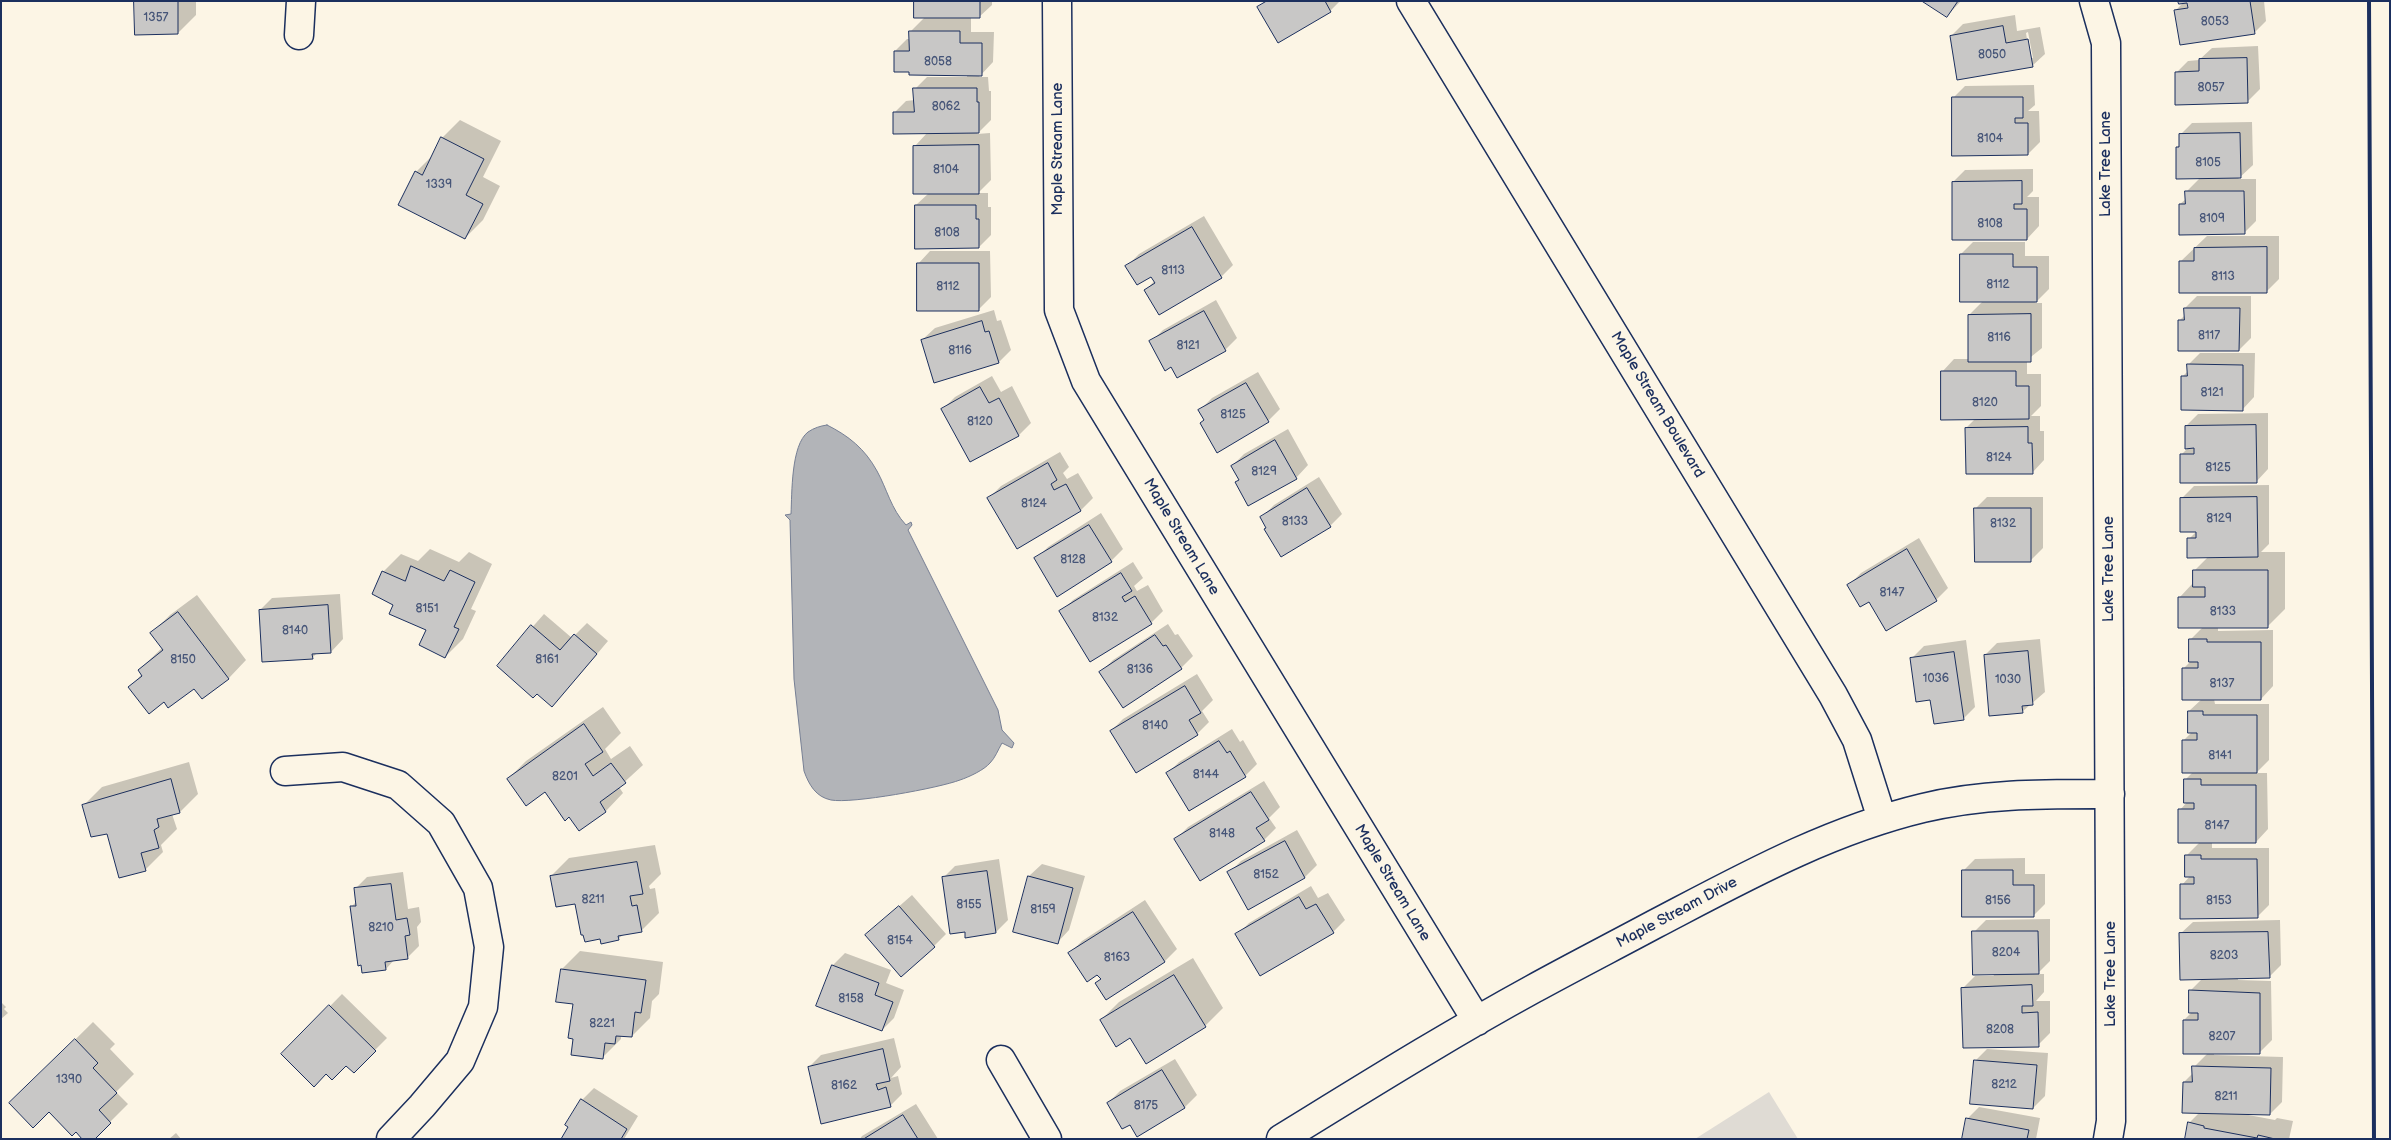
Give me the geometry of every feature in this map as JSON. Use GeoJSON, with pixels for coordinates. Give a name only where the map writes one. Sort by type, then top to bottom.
{"type":"FeatureCollection","features":[{"type":"Feature","properties":{"kind":"street"},"geometry":{"type":"LineString","coordinates":[[299,35],[301,1]]}},
{"type":"Feature","properties":{"kind":"street","name":"Maple Stream Lane"},"geometry":{"type":"LineString","coordinates":[[1057,1],[1059,310],[1086,381],[1477,1021]]}},
{"type":"Feature","properties":{"kind":"street","name":"Maple Stream Boulevard"},"geometry":{"type":"LineString","coordinates":[[1411,1],[1832,694],[1857,740],[1882,819]]}},
{"type":"Feature","properties":{"kind":"street","name":"Lake Tree Lane"},"geometry":{"type":"LineString","coordinates":[[2094,1],[2106,43],[2111,1121],[2108,1139]]}},
{"type":"Feature","properties":{"kind":"street"},"geometry":{"type":"LineString","coordinates":[[285,771],[343,767],[398,784],[441,823],[478,888],[489,947],[483,1007],[460,1062],[391,1139]]}},
{"type":"Feature","properties":{"kind":"street","name":"Maple Stream Drive"},"geometry":{"type":"LineString","coordinates":[[1280,1139],[1532,989],[1752,873],[1824,840],[1882,819],[1925,807],[1981,798],[2034,794],[2110,794]]}},
{"type":"Feature","properties":{"kind":"street"},"geometry":{"type":"LineString","coordinates":[[1001,1060],[1047,1139]]}},
{"type":"Feature","properties":{"kind":"shaded area"},"geometry":{"type":"Polygon","coordinates":[[[827,425],[862,450],[877,471],[901,519],[906,525],[911,522],[912,525],[908,530],[998,710],[1002,730],[1014,743],[1012,748],[1002,743],[987,766],[964,779],[896,794],[842,801],[831,800],[817,793],[811,786],[804,771],[794,679],[790,520],[785,515],[791,514],[795,458],[802,438],[817,427],[827,425]]]}},
{"type":"Feature","properties":{"kind":"shaded area"},"geometry":{"type":"Polygon","coordinates":[[[1769,1092],[1798,1139],[1695,1139],[1769,1092]]]}},
{"type":"Feature","properties":{"kind":"building"},"geometry":{"type":"Polygon","coordinates":[[[134,1],[178,1],[178,34],[135,35],[134,1]]]}},
{"type":"Feature","properties":{"kind":"building"},"geometry":{"type":"Polygon","coordinates":[[[914,1],[980,1],[980,18],[914,18],[914,1]]]}},
{"type":"Feature","properties":{"kind":"building"},"geometry":{"type":"Polygon","coordinates":[[[1267,1],[1325,1],[1331,12],[1278,43],[1257,7],[1267,1]]]}},
{"type":"Feature","properties":{"kind":"building"},"geometry":{"type":"Polygon","coordinates":[[[1922,1],[1958,1],[1947,17],[1922,1]]]}},
{"type":"Feature","properties":{"kind":"building"},"geometry":{"type":"Polygon","coordinates":[[[2178,1],[2250,1],[2255,34],[2180,45],[2174,10],[2188,8],[2187,3],[2179,4],[2178,1]]]}},
{"type":"Feature","properties":{"kind":"building"},"geometry":{"type":"Polygon","coordinates":[[[2003,26],[2006,43],[2028,39],[2033,67],[1957,80],[1950,36],[2003,26]]]}},
{"type":"Feature","properties":{"kind":"building"},"geometry":{"type":"Polygon","coordinates":[[[909,31],[960,31],[960,43],[982,43],[982,76],[909,75],[909,72],[894,72],[894,51],[909,51],[909,31]]]}},
{"type":"Feature","properties":{"kind":"building"},"geometry":{"type":"Polygon","coordinates":[[[2247,58],[2248,103],[2175,105],[2175,72],[2199,71],[2199,59],[2247,58]]]}},
{"type":"Feature","properties":{"kind":"building"},"geometry":{"type":"Polygon","coordinates":[[[913,88],[977,88],[979,133],[893,134],[893,112],[914,112],[913,88]]]}},
{"type":"Feature","properties":{"kind":"building"},"geometry":{"type":"Polygon","coordinates":[[[1952,97],[2023,97],[2023,118],[2015,118],[2015,123],[2028,123],[2028,155],[1952,156],[1952,97]]]}},
{"type":"Feature","properties":{"kind":"building"},"geometry":{"type":"Polygon","coordinates":[[[2240,133],[2241,178],[2176,179],[2176,147],[2179,147],[2179,134],[2240,133]]]}},
{"type":"Feature","properties":{"kind":"building"},"geometry":{"type":"Polygon","coordinates":[[[441,137],[484,159],[466,195],[483,204],[465,239],[398,205],[415,171],[422,175],[441,137]]]}},
{"type":"Feature","properties":{"kind":"building"},"geometry":{"type":"Polygon","coordinates":[[[979,145],[979,194],[913,194],[913,146],[979,145]]]}},
{"type":"Feature","properties":{"kind":"building"},"geometry":{"type":"Polygon","coordinates":[[[2022,181],[2022,204],[2014,204],[2014,209],[2027,209],[2027,240],[1952,240],[1952,182],[2022,181]]]}},
{"type":"Feature","properties":{"kind":"building"},"geometry":{"type":"Polygon","coordinates":[[[2185,191],[2244,191],[2245,234],[2179,235],[2179,204],[2185,204],[2185,191]]]}},
{"type":"Feature","properties":{"kind":"building"},"geometry":{"type":"Polygon","coordinates":[[[915,205],[976,205],[976,219],[979,219],[979,248],[915,249],[915,205]]]}},
{"type":"Feature","properties":{"kind":"building"},"geometry":{"type":"Polygon","coordinates":[[[1192,227],[1222,278],[1159,315],[1144,290],[1155,283],[1151,277],[1137,285],[1125,266],[1192,227]]]}},
{"type":"Feature","properties":{"kind":"building"},"geometry":{"type":"Polygon","coordinates":[[[2267,247],[2267,293],[2179,293],[2179,261],[2194,261],[2194,248],[2267,247]]]}},
{"type":"Feature","properties":{"kind":"building"},"geometry":{"type":"Polygon","coordinates":[[[1960,254],[2013,254],[2013,267],[2037,267],[2037,302],[1960,302],[1960,254]]]}},
{"type":"Feature","properties":{"kind":"building"},"geometry":{"type":"Polygon","coordinates":[[[917,263],[979,263],[979,311],[917,311],[917,263]]]}},
{"type":"Feature","properties":{"kind":"building"},"geometry":{"type":"Polygon","coordinates":[[[2184,308],[2240,308],[2239,351],[2178,351],[2178,320],[2184,320],[2184,308]]]}},
{"type":"Feature","properties":{"kind":"building"},"geometry":{"type":"Polygon","coordinates":[[[1204,311],[1226,351],[1177,378],[1171,367],[1165,371],[1149,341],[1204,311]]]}},
{"type":"Feature","properties":{"kind":"building"},"geometry":{"type":"Polygon","coordinates":[[[2031,314],[2031,362],[1968,362],[1968,315],[2031,314]]]}},
{"type":"Feature","properties":{"kind":"building"},"geometry":{"type":"Polygon","coordinates":[[[982,321],[985,332],[989,331],[999,363],[934,383],[921,340],[982,321]]]}},
{"type":"Feature","properties":{"kind":"building"},"geometry":{"type":"Polygon","coordinates":[[[2187,364],[2243,365],[2243,411],[2181,410],[2181,376],[2187,376],[2187,364]]]}},
{"type":"Feature","properties":{"kind":"building"},"geometry":{"type":"Polygon","coordinates":[[[1941,371],[2016,371],[2016,386],[2029,386],[2029,419],[1941,420],[1941,371]]]}},
{"type":"Feature","properties":{"kind":"building"},"geometry":{"type":"Polygon","coordinates":[[[1246,383],[1269,422],[1217,453],[1200,423],[1204,420],[1198,410],[1246,383]]]}},
{"type":"Feature","properties":{"kind":"building"},"geometry":{"type":"Polygon","coordinates":[[[980,387],[989,403],[999,398],[1019,436],[970,462],[941,409],[980,387]]]}},
{"type":"Feature","properties":{"kind":"building"},"geometry":{"type":"Polygon","coordinates":[[[2256,425],[2257,483],[2180,483],[2180,454],[2194,454],[2194,448],[2185,449],[2185,426],[2256,425]]]}},
{"type":"Feature","properties":{"kind":"building"},"geometry":{"type":"Polygon","coordinates":[[[2028,427],[2028,443],[2032,443],[2033,474],[1966,474],[1965,428],[2028,427]]]}},
{"type":"Feature","properties":{"kind":"building"},"geometry":{"type":"Polygon","coordinates":[[[1275,440],[1297,479],[1248,506],[1235,482],[1239,480],[1231,466],[1275,440]]]}},
{"type":"Feature","properties":{"kind":"building"},"geometry":{"type":"Polygon","coordinates":[[[1048,463],[1057,480],[1051,484],[1054,490],[1066,484],[1081,511],[1017,549],[987,498],[1048,463]]]}},
{"type":"Feature","properties":{"kind":"building"},"geometry":{"type":"Polygon","coordinates":[[[1307,488],[1331,527],[1281,557],[1264,529],[1266,528],[1260,517],[1307,488]]]}},
{"type":"Feature","properties":{"kind":"building"},"geometry":{"type":"Polygon","coordinates":[[[2257,497],[2258,557],[2187,558],[2187,538],[2196,538],[2196,532],[2180,532],[2180,498],[2257,497]]]}},
{"type":"Feature","properties":{"kind":"building"},"geometry":{"type":"Polygon","coordinates":[[[1974,508],[2031,508],[2031,562],[1975,562],[1974,508]]]}},
{"type":"Feature","properties":{"kind":"building"},"geometry":{"type":"Polygon","coordinates":[[[1089,525],[1112,562],[1057,597],[1034,558],[1089,525]]]}},
{"type":"Feature","properties":{"kind":"building"},"geometry":{"type":"Polygon","coordinates":[[[1907,549],[1937,601],[1886,631],[1869,602],[1860,607],[1847,585],[1907,549]]]}},
{"type":"Feature","properties":{"kind":"building"},"geometry":{"type":"Polygon","coordinates":[[[411,566],[444,581],[450,570],[475,582],[454,627],[459,629],[445,658],[419,645],[426,630],[389,614],[393,605],[372,594],[382,571],[405,581],[411,566]]]}},
{"type":"Feature","properties":{"kind":"building"},"geometry":{"type":"Polygon","coordinates":[[[2193,570],[2268,570],[2268,628],[2178,628],[2178,597],[2205,597],[2205,587],[2193,587],[2193,570]]]}},
{"type":"Feature","properties":{"kind":"building"},"geometry":{"type":"Polygon","coordinates":[[[1121,573],[1132,591],[1122,597],[1125,602],[1135,596],[1152,624],[1090,662],[1059,611],[1121,573]]]}},
{"type":"Feature","properties":{"kind":"building"},"geometry":{"type":"Polygon","coordinates":[[[328,605],[331,653],[312,654],[313,659],[262,662],[259,610],[328,605]]]}},
{"type":"Feature","properties":{"kind":"building"},"geometry":{"type":"Polygon","coordinates":[[[178,612],[229,679],[202,699],[194,689],[168,708],[164,702],[149,714],[128,687],[142,676],[138,670],[163,650],[150,633],[178,612]]]}},
{"type":"Feature","properties":{"kind":"building"},"geometry":{"type":"Polygon","coordinates":[[[531,625],[560,650],[574,634],[597,654],[552,707],[537,694],[533,698],[497,666],[531,625]]]}},
{"type":"Feature","properties":{"kind":"building"},"geometry":{"type":"Polygon","coordinates":[[[1155,635],[1163,646],[1166,645],[1182,669],[1123,708],[1099,672],[1155,635]]]}},
{"type":"Feature","properties":{"kind":"building"},"geometry":{"type":"Polygon","coordinates":[[[2189,639],[2207,639],[2207,642],[2261,642],[2261,700],[2182,700],[2182,668],[2198,668],[2198,662],[2189,662],[2189,639]]]}},
{"type":"Feature","properties":{"kind":"building"},"geometry":{"type":"Polygon","coordinates":[[[2028,651],[2033,705],[2022,706],[2023,713],[1989,716],[1984,655],[2028,651]]]}},
{"type":"Feature","properties":{"kind":"building"},"geometry":{"type":"Polygon","coordinates":[[[1954,652],[1964,720],[1934,724],[1930,700],[1916,702],[1910,658],[1954,652]]]}},
{"type":"Feature","properties":{"kind":"building"},"geometry":{"type":"Polygon","coordinates":[[[1185,686],[1201,713],[1189,720],[1198,735],[1136,773],[1110,731],[1185,686]]]}},
{"type":"Feature","properties":{"kind":"building"},"geometry":{"type":"Polygon","coordinates":[[[2188,711],[2203,711],[2203,715],[2257,715],[2257,773],[2182,773],[2182,740],[2197,740],[2197,733],[2188,733],[2188,711]]]}},
{"type":"Feature","properties":{"kind":"building"},"geometry":{"type":"Polygon","coordinates":[[[584,724],[603,752],[585,764],[593,776],[611,763],[626,783],[600,802],[606,812],[579,831],[569,817],[565,821],[545,792],[526,806],[507,779],[584,724]]]}},
{"type":"Feature","properties":{"kind":"building"},"geometry":{"type":"Polygon","coordinates":[[[1219,741],[1227,753],[1230,751],[1246,777],[1189,811],[1166,773],[1219,741]]]}},
{"type":"Feature","properties":{"kind":"building"},"geometry":{"type":"Polygon","coordinates":[[[171,779],[180,813],[157,819],[159,827],[154,830],[159,848],[141,853],[146,871],[119,878],[107,834],[91,837],[82,805],[171,779]]]}},
{"type":"Feature","properties":{"kind":"building"},"geometry":{"type":"Polygon","coordinates":[[[2184,779],[2201,779],[2201,785],[2256,785],[2256,843],[2178,843],[2178,809],[2194,809],[2194,803],[2184,803],[2184,779]]]}},
{"type":"Feature","properties":{"kind":"building"},"geometry":{"type":"Polygon","coordinates":[[[1251,792],[1269,820],[1256,828],[1265,841],[1200,881],[1174,839],[1251,792]]]}},
{"type":"Feature","properties":{"kind":"building"},"geometry":{"type":"Polygon","coordinates":[[[1285,841],[1305,878],[1248,910],[1227,872],[1285,841]]]}},
{"type":"Feature","properties":{"kind":"building"},"geometry":{"type":"Polygon","coordinates":[[[2185,855],[2201,855],[2201,859],[2257,859],[2258,918],[2180,919],[2180,884],[2194,884],[2194,877],[2185,877],[2185,855]]]}},
{"type":"Feature","properties":{"kind":"building"},"geometry":{"type":"Polygon","coordinates":[[[637,862],[643,894],[630,896],[632,906],[637,905],[642,932],[618,936],[619,940],[601,944],[600,939],[585,942],[583,935],[581,935],[575,904],[556,907],[550,876],[637,862]]]}},
{"type":"Feature","properties":{"kind":"building"},"geometry":{"type":"Polygon","coordinates":[[[1962,870],[2013,870],[2013,885],[2034,885],[2034,917],[1962,917],[1962,870]]]}},
{"type":"Feature","properties":{"kind":"building"},"geometry":{"type":"Polygon","coordinates":[[[987,871],[996,933],[965,938],[965,932],[950,934],[942,877],[987,871]]]}},
{"type":"Feature","properties":{"kind":"building"},"geometry":{"type":"Polygon","coordinates":[[[1028,876],[1073,888],[1058,944],[1013,932],[1028,876]]]}},
{"type":"Feature","properties":{"kind":"building"},"geometry":{"type":"Polygon","coordinates":[[[391,884],[396,920],[407,918],[410,935],[405,936],[408,959],[385,962],[386,970],[362,973],[361,965],[358,966],[350,906],[356,906],[354,888],[391,884]]]}},
{"type":"Feature","properties":{"kind":"building"},"geometry":{"type":"Polygon","coordinates":[[[1299,897],[1306,909],[1316,904],[1334,933],[1260,976],[1235,934],[1299,897]]]}},
{"type":"Feature","properties":{"kind":"building"},"geometry":{"type":"Polygon","coordinates":[[[899,906],[935,947],[901,977],[865,935],[899,906]]]}},
{"type":"Feature","properties":{"kind":"building"},"geometry":{"type":"Polygon","coordinates":[[[1133,912],[1165,962],[1106,1000],[1095,983],[1101,979],[1097,975],[1087,982],[1068,953],[1133,912]]]}},
{"type":"Feature","properties":{"kind":"building"},"geometry":{"type":"Polygon","coordinates":[[[1972,931],[2038,931],[2039,974],[1973,975],[1972,931]]]}},
{"type":"Feature","properties":{"kind":"building"},"geometry":{"type":"Polygon","coordinates":[[[2268,932],[2270,978],[2180,980],[2179,933],[2268,932]]]}},
{"type":"Feature","properties":{"kind":"building"},"geometry":{"type":"Polygon","coordinates":[[[832,965],[879,983],[875,995],[893,1002],[882,1031],[816,1006],[832,965]]]}},
{"type":"Feature","properties":{"kind":"building"},"geometry":{"type":"Polygon","coordinates":[[[561,969],[646,980],[641,1013],[635,1012],[632,1037],[616,1036],[615,1044],[605,1043],[603,1059],[571,1055],[573,1039],[568,1038],[573,1004],[556,1002],[561,969]]]}},
{"type":"Feature","properties":{"kind":"building"},"geometry":{"type":"Polygon","coordinates":[[[1174,975],[1206,1027],[1146,1064],[1130,1038],[1116,1047],[1100,1020],[1174,975]]]}},
{"type":"Feature","properties":{"kind":"building"},"geometry":{"type":"Polygon","coordinates":[[[2032,985],[2033,1006],[2022,1006],[2022,1013],[2038,1012],[2039,1047],[1963,1048],[1961,988],[2032,985]]]}},
{"type":"Feature","properties":{"kind":"building"},"geometry":{"type":"Polygon","coordinates":[[[2189,990],[2260,993],[2260,1054],[2183,1054],[2183,1020],[2198,1020],[2198,1013],[2189,1013],[2189,990]]]}},
{"type":"Feature","properties":{"kind":"building"},"geometry":{"type":"Polygon","coordinates":[[[329,1005],[376,1051],[354,1073],[346,1066],[332,1080],[326,1074],[314,1087],[281,1054],[329,1005]]]}},
{"type":"Feature","properties":{"kind":"building"},"geometry":{"type":"Polygon","coordinates":[[[75,1039],[98,1063],[93,1068],[117,1093],[99,1110],[111,1123],[95,1139],[82,1139],[76,1132],[72,1136],[49,1112],[33,1128],[9,1103],[75,1039]]]}},
{"type":"Feature","properties":{"kind":"building"},"geometry":{"type":"Polygon","coordinates":[[[883,1049],[890,1081],[876,1084],[878,1090],[886,1087],[891,1107],[821,1124],[808,1067],[883,1049]]]}},
{"type":"Feature","properties":{"kind":"building"},"geometry":{"type":"Polygon","coordinates":[[[1974,1060],[2037,1065],[2033,1109],[1970,1104],[1974,1060]]]}},
{"type":"Feature","properties":{"kind":"building"},"geometry":{"type":"Polygon","coordinates":[[[2192,1066],[2271,1068],[2270,1115],[2182,1113],[2183,1082],[2192,1082],[2192,1066]]]}},
{"type":"Feature","properties":{"kind":"building"},"geometry":{"type":"Polygon","coordinates":[[[1162,1070],[1185,1108],[1137,1137],[1130,1125],[1122,1129],[1107,1103],[1162,1070]]]}},
{"type":"Feature","properties":{"kind":"building"},"geometry":{"type":"Polygon","coordinates":[[[581,1099],[627,1129],[621,1139],[561,1139],[568,1127],[565,1125],[581,1099]]]}},
{"type":"Feature","properties":{"kind":"building"},"geometry":{"type":"Polygon","coordinates":[[[903,1115],[918,1139],[864,1139],[903,1115]]]}},
{"type":"Feature","properties":{"kind":"building"},"geometry":{"type":"Polygon","coordinates":[[[1966,1118],[2029,1130],[2027,1139],[1962,1139],[1966,1118]]]}},
{"type":"Feature","properties":{"kind":"building"},"geometry":{"type":"Polygon","coordinates":[[[2188,1122],[2204,1126],[2204,1128],[2257,1138],[2258,1135],[2275,1139],[2185,1139],[2188,1122]]]}},
{"type":"Feature","properties":{"kind":"railway"},"geometry":{"type":"LineString","coordinates":[[2369,1],[2374,1139]]}}]}
